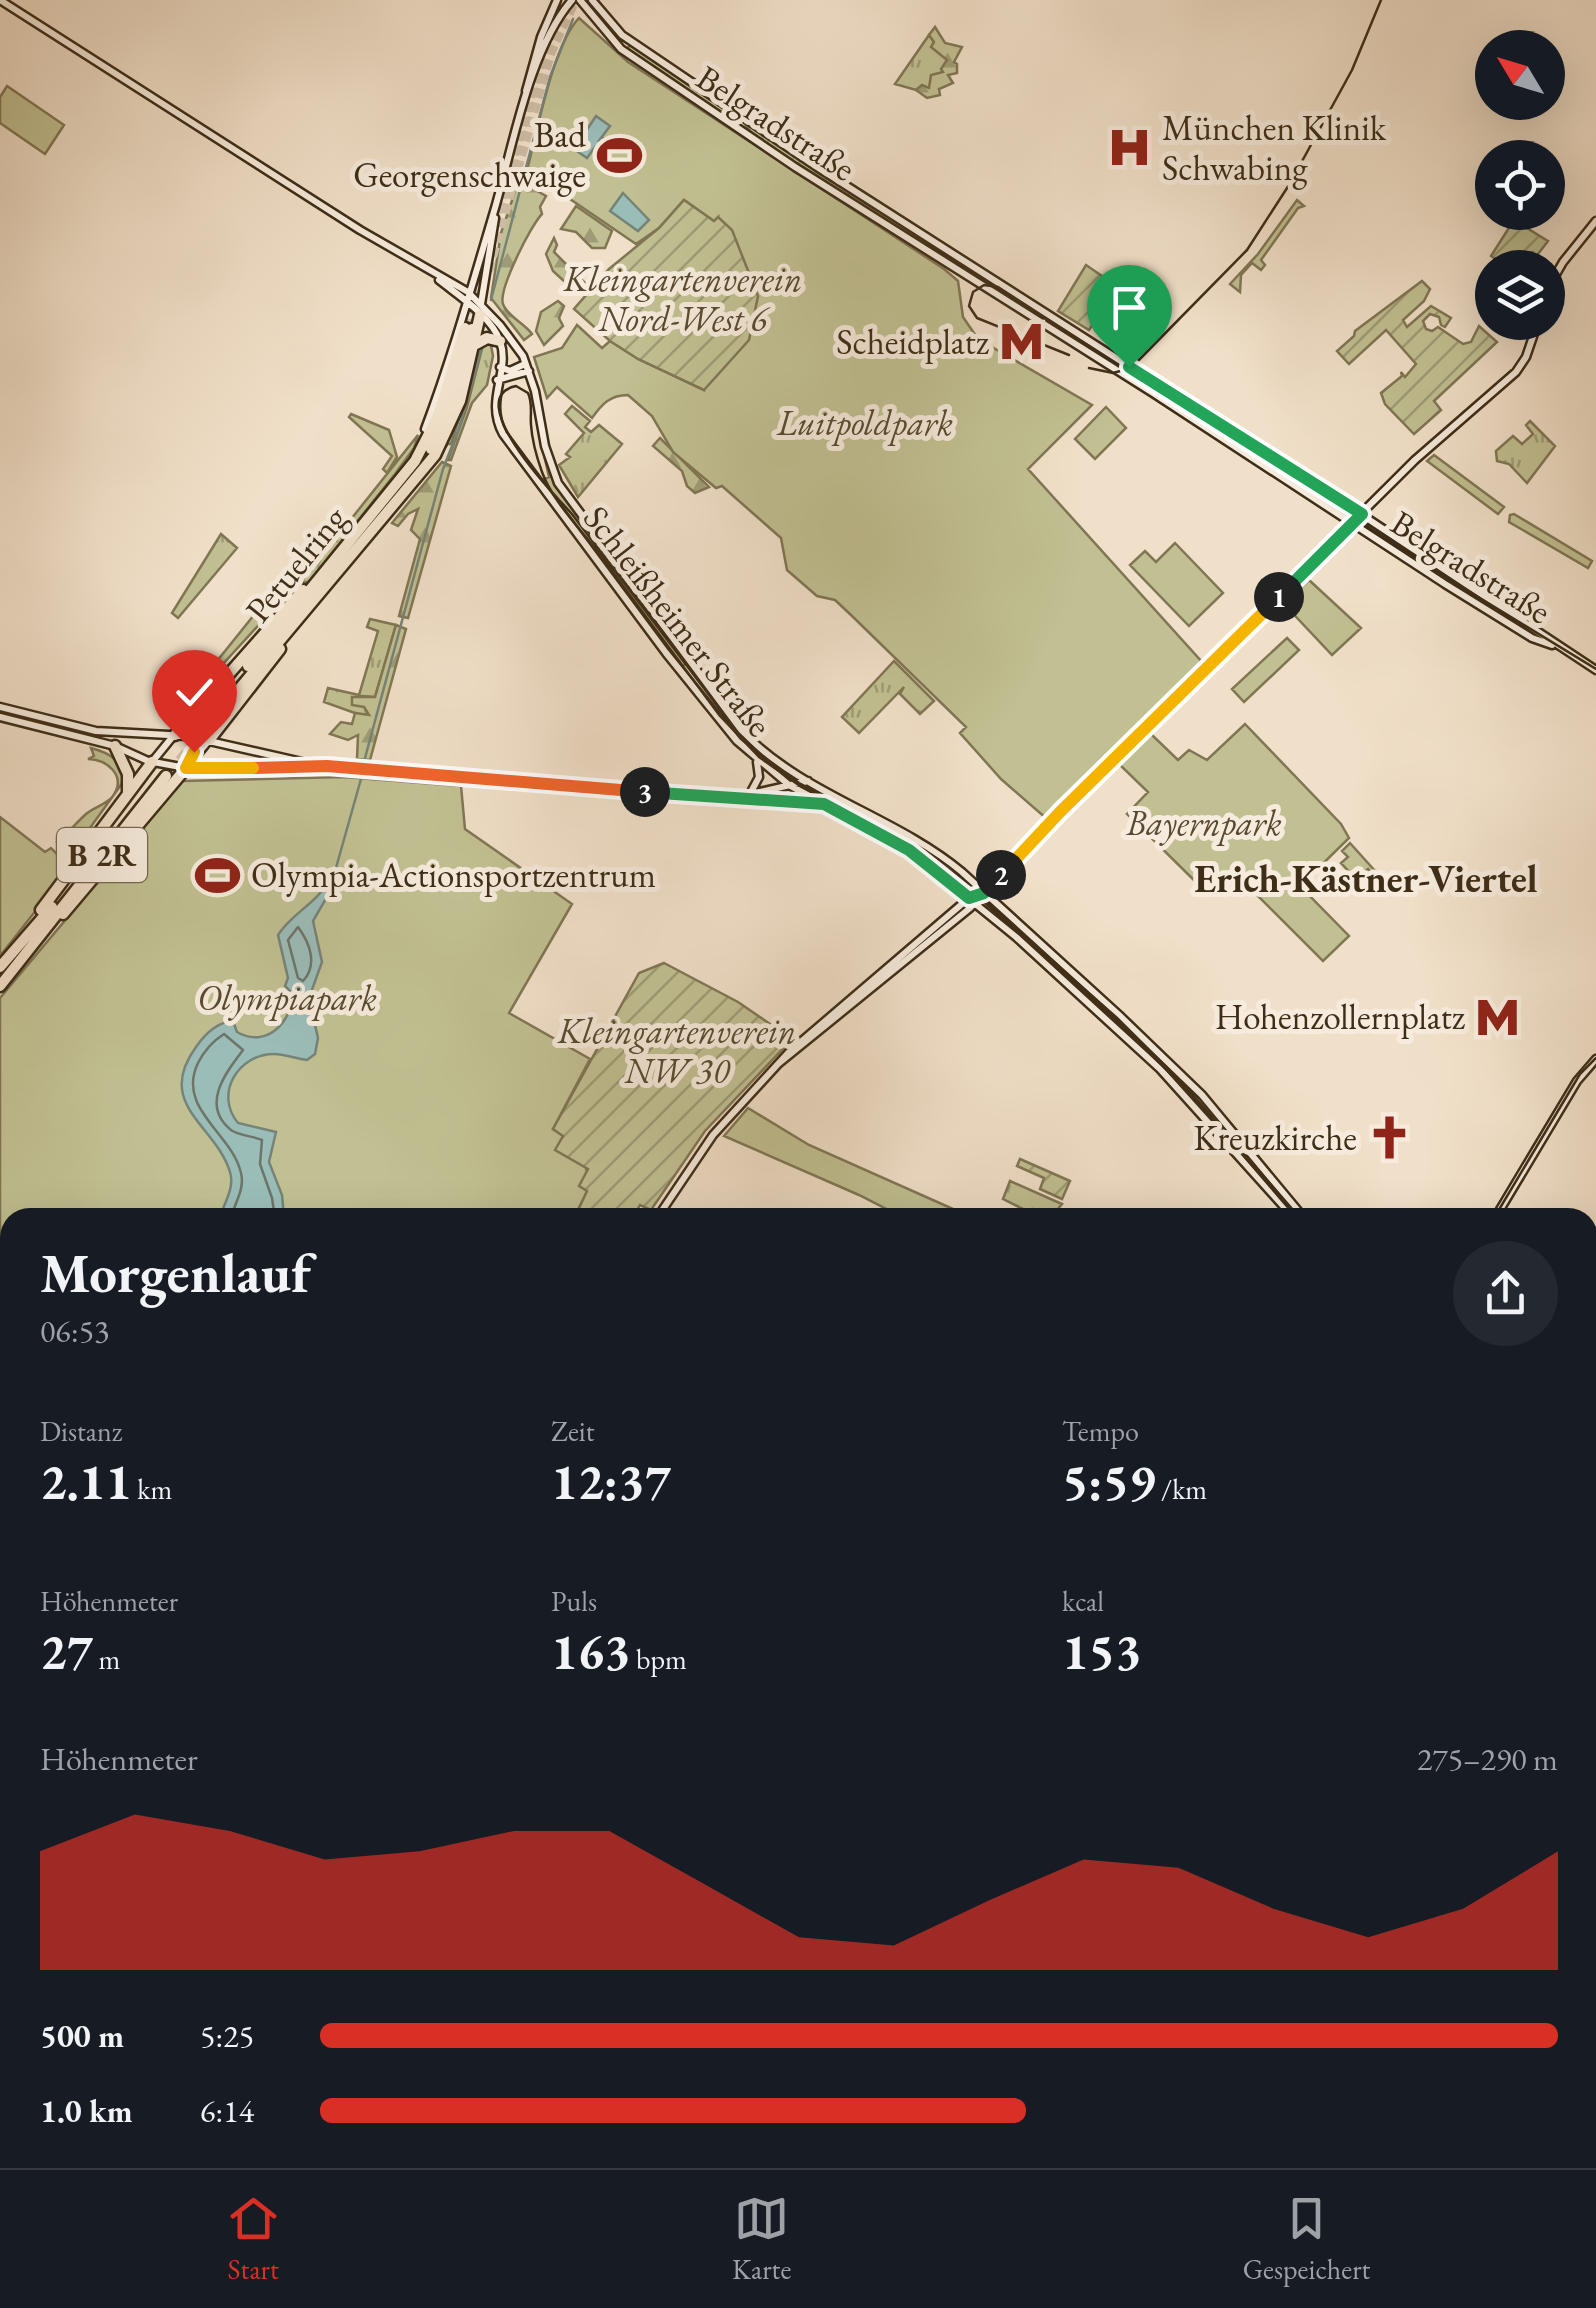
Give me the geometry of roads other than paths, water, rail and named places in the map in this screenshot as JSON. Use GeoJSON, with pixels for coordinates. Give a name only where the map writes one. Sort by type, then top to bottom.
{"type":"FeatureCollection","features":[{"type":"Feature","properties":{"kind":"highway"},"geometry":{"type":"LineString","coordinates":[[401,486],[444,440],[456,414],[476,344],[480,310]]}},
{"type":"Feature","properties":{"kind":"highway"},"geometry":{"type":"LineString","coordinates":[[401,486],[433,430],[468,329]]}},
{"type":"Feature","properties":{"kind":"highway"},"geometry":{"type":"LineString","coordinates":[[476,344],[487,338],[500,341]]}},
{"type":"Feature","properties":{"kind":"highway"},"geometry":{"type":"LineString","coordinates":[[401,486],[425,429]]}},
{"type":"Feature","properties":{"kind":"highway","name":"Petuelring"},"geometry":{"type":"LineString","coordinates":[[190,735],[332,561],[401,486]]}},
{"type":"Feature","properties":{"kind":"highway","name":"Petuelring"},"geometry":{"type":"LineString","coordinates":[[190,735],[318,595],[401,486]]}},
{"type":"Feature","properties":{"kind":"highway"},"geometry":{"type":"LineString","coordinates":[[190,735],[332,561]]}},
{"type":"Feature","properties":{"kind":"highway"},"geometry":{"type":"LineString","coordinates":[[115,746],[128,774],[128,794]]}},
{"type":"Feature","properties":{"kind":"highway"},"geometry":{"type":"LineString","coordinates":[[36,932],[152,762]]}},
{"type":"Feature","properties":{"kind":"highway"},"geometry":{"type":"LineString","coordinates":[[36,932],[87,888],[189,766]]}},
{"type":"Feature","properties":{"kind":"highway","name":"B 2R"},"geometry":{"type":"LineString","coordinates":[[0,986],[36,932],[165,772]]}},
{"type":"Feature","properties":{"kind":"highway","name":"B 2R"},"geometry":{"type":"LineString","coordinates":[[0,966],[36,932]]}},
{"type":"Feature","properties":{"kind":"main road","name":"Schleißheimer Straße"},"geometry":{"type":"LineString","coordinates":[[0,0],[467,297],[510,338],[527,367],[550,465],[566,497],[734,722],[772,758],[944,858],[1120,1015],[1202,1095],[1296,1208]]}},
{"type":"Feature","properties":{"kind":"main road"},"geometry":{"type":"LineString","coordinates":[[425,429],[496,205],[538,46],[558,0]]}},
{"type":"Feature","properties":{"kind":"main road"},"geometry":{"type":"LineString","coordinates":[[526,97],[552,28],[572,0]]}},
{"type":"Feature","properties":{"kind":"main road","name":"Belgradstraße"},"geometry":{"type":"LineString","coordinates":[[580,0],[626,52],[804,173],[1532,638],[1553,644],[1596,670]]}},
{"type":"Feature","properties":{"kind":"main road","name":"Belgradstraße"},"geometry":{"type":"LineString","coordinates":[[592,0],[631,42],[957,257],[1362,514],[1553,644]]}},
{"type":"Feature","properties":{"kind":"main road"},"geometry":{"type":"LineString","coordinates":[[615,42],[622,35]]}},
{"type":"Feature","properties":{"kind":"main road"},"geometry":{"type":"LineString","coordinates":[[626,52],[624,47],[631,42]]}},
{"type":"Feature","properties":{"kind":"main road"},"geometry":{"type":"LineString","coordinates":[[480,310],[496,205]]}},
{"type":"Feature","properties":{"kind":"main road"},"geometry":{"type":"LineString","coordinates":[[1565,260],[1596,220]]}},
{"type":"Feature","properties":{"kind":"main road"},"geometry":{"type":"LineString","coordinates":[[957,257],[960,271]]}},
{"type":"Feature","properties":{"kind":"main road","name":"Schleißheimer Straße"},"geometry":{"type":"LineString","coordinates":[[480,310],[500,341],[494,405],[503,434],[728,732],[789,785],[909,850],[972,901],[1122,1032],[1285,1208]]}},
{"type":"Feature","properties":{"kind":"main road"},"geometry":{"type":"LineString","coordinates":[[664,1208],[713,1135],[778,1064],[827,1028],[984,893],[1060,812],[1415,460],[1516,372],[1532,340]]}},
{"type":"Feature","properties":{"kind":"main road"},"geometry":{"type":"LineString","coordinates":[[500,367],[510,371],[527,367]]}},
{"type":"Feature","properties":{"kind":"main road"},"geometry":{"type":"LineString","coordinates":[[497,380],[527,367]]}},
{"type":"Feature","properties":{"kind":"main road"},"geometry":{"type":"LineString","coordinates":[[0,706],[96,731],[190,735],[317,765]]}},
{"type":"Feature","properties":{"kind":"main road"},"geometry":{"type":"LineString","coordinates":[[0,717],[115,746],[165,772]]}},
{"type":"Feature","properties":{"kind":"main road"},"geometry":{"type":"LineString","coordinates":[[189,766],[194,744],[190,735]]}},
{"type":"Feature","properties":{"kind":"main road"},"geometry":{"type":"LineString","coordinates":[[165,772],[166,758],[190,735]]}},
{"type":"Feature","properties":{"kind":"main road","name":"Petuelring"},"geometry":{"type":"LineString","coordinates":[[152,762],[190,735]]}},
{"type":"Feature","properties":{"kind":"main road","name":"Petuelring"},"geometry":{"type":"LineString","coordinates":[[189,766],[190,735]]}},
{"type":"Feature","properties":{"kind":"main road"},"geometry":{"type":"LineString","coordinates":[[749,794],[759,777],[757,761]]}},
{"type":"Feature","properties":{"kind":"main road"},"geometry":{"type":"LineString","coordinates":[[165,772],[189,766],[317,765],[824,804]]}},
{"type":"Feature","properties":{"kind":"main road"},"geometry":{"type":"LineString","coordinates":[[734,798],[810,781]]}},
{"type":"Feature","properties":{"kind":"main road"},"geometry":{"type":"LineString","coordinates":[[1501,1208],[1577,1081],[1596,1059]]}},
{"type":"Feature","properties":{"kind":"water"},"geometry":{"type":"Polygon","coordinates":[[[596,116],[610,126],[598,142],[603,138],[608,141],[602,151],[595,147],[587,158],[574,149],[596,116]]]}},
{"type":"Feature","properties":{"kind":"water"},"geometry":{"type":"Polygon","coordinates":[[[623,193],[649,220],[638,231],[610,211],[623,193]]]}},
{"type":"Feature","properties":{"kind":"water"},"geometry":{"type":"Polygon","coordinates":[[[328,882],[335,883],[313,921],[322,962],[309,998],[318,1038],[315,1054],[307,1060],[278,1054],[261,1056],[240,1068],[229,1088],[231,1112],[238,1123],[276,1132],[269,1162],[283,1208],[223,1208],[230,1190],[230,1172],[185,1100],[185,1067],[203,1038],[222,1024],[233,1021],[237,1032],[258,1037],[283,1023],[292,993],[285,986],[288,978],[278,935],[328,882]]]}},
{"type":"Feature","properties":{"kind":"waterway"},"geometry":{"type":"LineString","coordinates":[[491,300],[550,77],[573,19]]}},
{"type":"Feature","properties":{"kind":"waterway"},"geometry":{"type":"LineString","coordinates":[[365,758],[443,469],[482,346]]}},
{"type":"Feature","properties":{"kind":"waterway"},"geometry":{"type":"LineString","coordinates":[[332,882],[361,779]]}},
{"type":"Feature","properties":{"kind":"tunnel"},"geometry":{"type":"LineString","coordinates":[[488,271],[551,51],[575,0]]}},
{"type":"Feature","properties":{"kind":"tunnel"},"geometry":{"type":"LineString","coordinates":[[465,328],[542,56]]}},
{"type":"Feature","properties":{"kind":"tunnel"},"geometry":{"type":"LineString","coordinates":[[170,772],[205,730]]}},
{"type":"Feature","properties":{"kind":"tram line"},"geometry":{"type":"LineString","coordinates":[[1089,368],[1113,373],[1131,368],[1247,250],[1289,185],[1352,70],[1381,0]]}},
{"type":"Feature","properties":{"kind":"tram line"},"geometry":{"type":"LineString","coordinates":[[1069,355],[977,318],[969,306],[973,292],[984,285],[998,287],[1447,578],[1596,669]]}},
{"type":"Feature","properties":{"kind":"tram line"},"geometry":{"type":"LineString","coordinates":[[516,386],[528,393],[535,449],[553,493],[505,427],[499,409],[502,394],[516,386]]}},
{"type":"Feature","properties":{"kind":"tram line"},"geometry":{"type":"LineString","coordinates":[[553,493],[720,716],[759,757],[800,786],[907,843],[956,877],[1116,1020],[1186,1089],[1288,1208]]}},
{"type":"Feature","properties":{"kind":"tram line"},"geometry":{"type":"LineString","coordinates":[[553,493],[737,732],[799,783],[909,842],[957,876],[1117,1018],[1187,1088],[1291,1208]]}},
{"type":"Feature","properties":{"kind":"tram line"},"geometry":{"type":"LineString","coordinates":[[1500,1208],[1580,1074],[1596,1058]]}},
{"type":"Feature","properties":{"kind":"place","name":"München Klinik Schwabing"},"geometry":{"type":"Point","coordinates":[1129,148]}},
{"type":"Feature","properties":{"kind":"place","name":"Bad Georgenschwaige"},"geometry":{"type":"Point","coordinates":[619,155]}},
{"type":"Feature","properties":{"kind":"place","name":"Scheidplatz"},"geometry":{"type":"Point","coordinates":[1022,342]}},
{"type":"Feature","properties":{"kind":"place","name":"Olympia-Actionsportzentrum"},"geometry":{"type":"Point","coordinates":[218,875]}},
{"type":"Feature","properties":{"kind":"place","name":"Hohenzollernplatz"},"geometry":{"type":"Point","coordinates":[1498,1017]}},
{"type":"Feature","properties":{"kind":"place","name":"Kreuzkirche"},"geometry":{"type":"Point","coordinates":[1390,1138]}},
{"type":"Feature","properties":{"kind":"district","name":"Erich-Kästner-Viertel"},"geometry":{"type":"Point","coordinates":[1366,879]}},
{"type":"Feature","properties":{"kind":"park label","name":"Kleingartenverein Nord-West 6"},"geometry":{"type":"Point","coordinates":[683,299]}},
{"type":"Feature","properties":{"kind":"park label","name":"Luitpoldpark"},"geometry":{"type":"Point","coordinates":[865,423]}},
{"type":"Feature","properties":{"kind":"park label","name":"Bayernpark"},"geometry":{"type":"Point","coordinates":[1204,823]}},
{"type":"Feature","properties":{"kind":"park label","name":"Olympiapark"},"geometry":{"type":"Point","coordinates":[287,998]}},
{"type":"Feature","properties":{"kind":"park label","name":"Kleingartenverein NW 30"},"geometry":{"type":"Point","coordinates":[677,1051]}}]}
